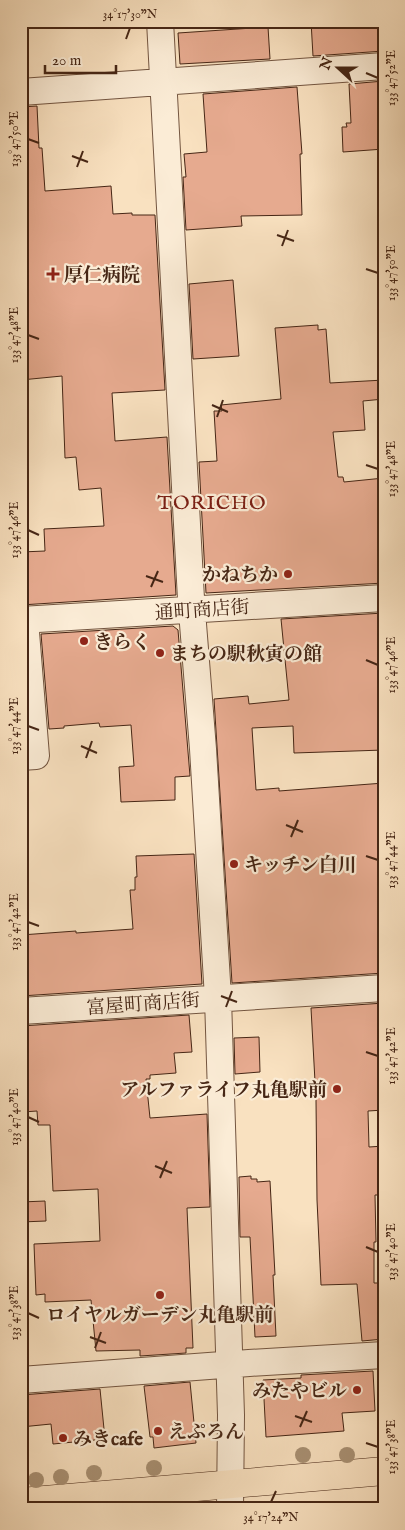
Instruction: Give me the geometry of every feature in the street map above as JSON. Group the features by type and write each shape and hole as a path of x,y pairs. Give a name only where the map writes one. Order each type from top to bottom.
{"main road":[{"path":"21,1502 230,1496 384,1471"}],"street":[{"path":"160,21 192,610 202,660 203,749 218,998 231,1415 230,1496"},
{"path":"21,92 384,66"},
{"name":"通町商店街","path":"23,620 192,610 266,612 384,598"},
{"path":"21,757 36,756 23,620"},
{"name":"富屋町商店街","path":"21,1011 384,988"},
{"path":"21,1380 228,1364 384,1356"}],"building":[{"path":"311,21 384,21 384,51 313,56"},
{"path":"268,27 270,59 180,64 178,33"},
{"path":"384,81 384,149 343,152 342,127 347,127 346,123 351,123 349,84"},
{"path":"297,87 302,154 300,154 302,215 241,216 242,226 186,230 183,177 186,177 184,154 207,152 203,94"},
{"path":"37,106 39,148 42,148 45,191 111,186 113,214 155,215 165,390 112,393 115,441 167,437 176,595 21,605 21,552 45,551 44,529 104,526 101,488 79,490 76,457 65,458 62,376 21,380 21,293 23,293 21,262 24,261 21,220 21,107"},
{"path":"233,280 239,356 193,359 189,284"},
{"path":"318,325 318,330 326,329 330,383 384,380 384,399 363,401 365,430 333,432 338,477 343,477 344,482 384,478 384,583 206,593 199,462 217,461 214,411 222,411 221,405 281,399 275,328"},
{"path":"384,613 384,750 294,753 293,726 252,728 256,790 279,788 279,791 384,783 384,973 232,983 214,699 248,696 249,704 289,700 281,619"},
{"path":"173,626 178,630 190,776 175,777 175,800 121,802 119,767 134,766 131,725 100,727 99,723 49,729 41,634"},
{"path":"194,854 202,984 21,996 21,935 133,929 130,890 135,890 135,877 137,877 136,856"},
{"path":"384,1003 384,1110 368,1111 369,1147 384,1146 384,1189 382,1189 382,1195 375,1195 376,1242 374,1242 374,1283 383,1283 384,1339 362,1341 357,1284 321,1285 317,1200 316,1100 311,1008"},
{"path":"189,1015 192,1052 174,1053 176,1073 150,1075 150,1079 146,1079 150,1118 207,1114 210,1207 187,1208 193,1348 186,1348 186,1353 140,1356 140,1350 96,1351 91,1300 45,1302 45,1294 36,1295 34,1244 100,1241 98,1189 53,1191 50,1125 38,1125 37,1111 21,1111 21,1070 23,1070 21,1026"},
{"path":"259,1037 260,1072 235,1074 234,1038"},
{"path":"251,1176 251,1179 257,1179 257,1182 270,1181 276,1336 255,1337 250,1237 240,1237 239,1177"},
{"path":"45,1201 46,1221 21,1222 21,1202"},
{"path":"373,1371 375,1411 342,1413 344,1431 266,1437 263,1380 301,1378 301,1375"},
{"path":"190,1382 196,1443 154,1448 153,1437 150,1437 144,1386"},
{"path":"100,1389 105,1439 53,1444 51,1424 21,1427 21,1395"}],"place":[{"name":"厚仁病院","path":"53,274"},
{"name":"かねちか","path":"288,574"},
{"name":"きらく","path":"84,641"},
{"name":"まちの駅秋寅の館","path":"160,653"},
{"name":"キッチン白川","path":"234,864"},
{"name":"アルファライフ丸亀駅前","path":"337,1089"},
{"name":"ロイヤルガーデン丸亀駅前","path":"160,1295"},
{"name":"みたやビル","path":"357,1390"},
{"name":"えぷろん","path":"158,1431"},
{"name":"みきcafe","path":"63,1438"}],"district":[{"name":"TORICHO","path":"212,502"}]}
